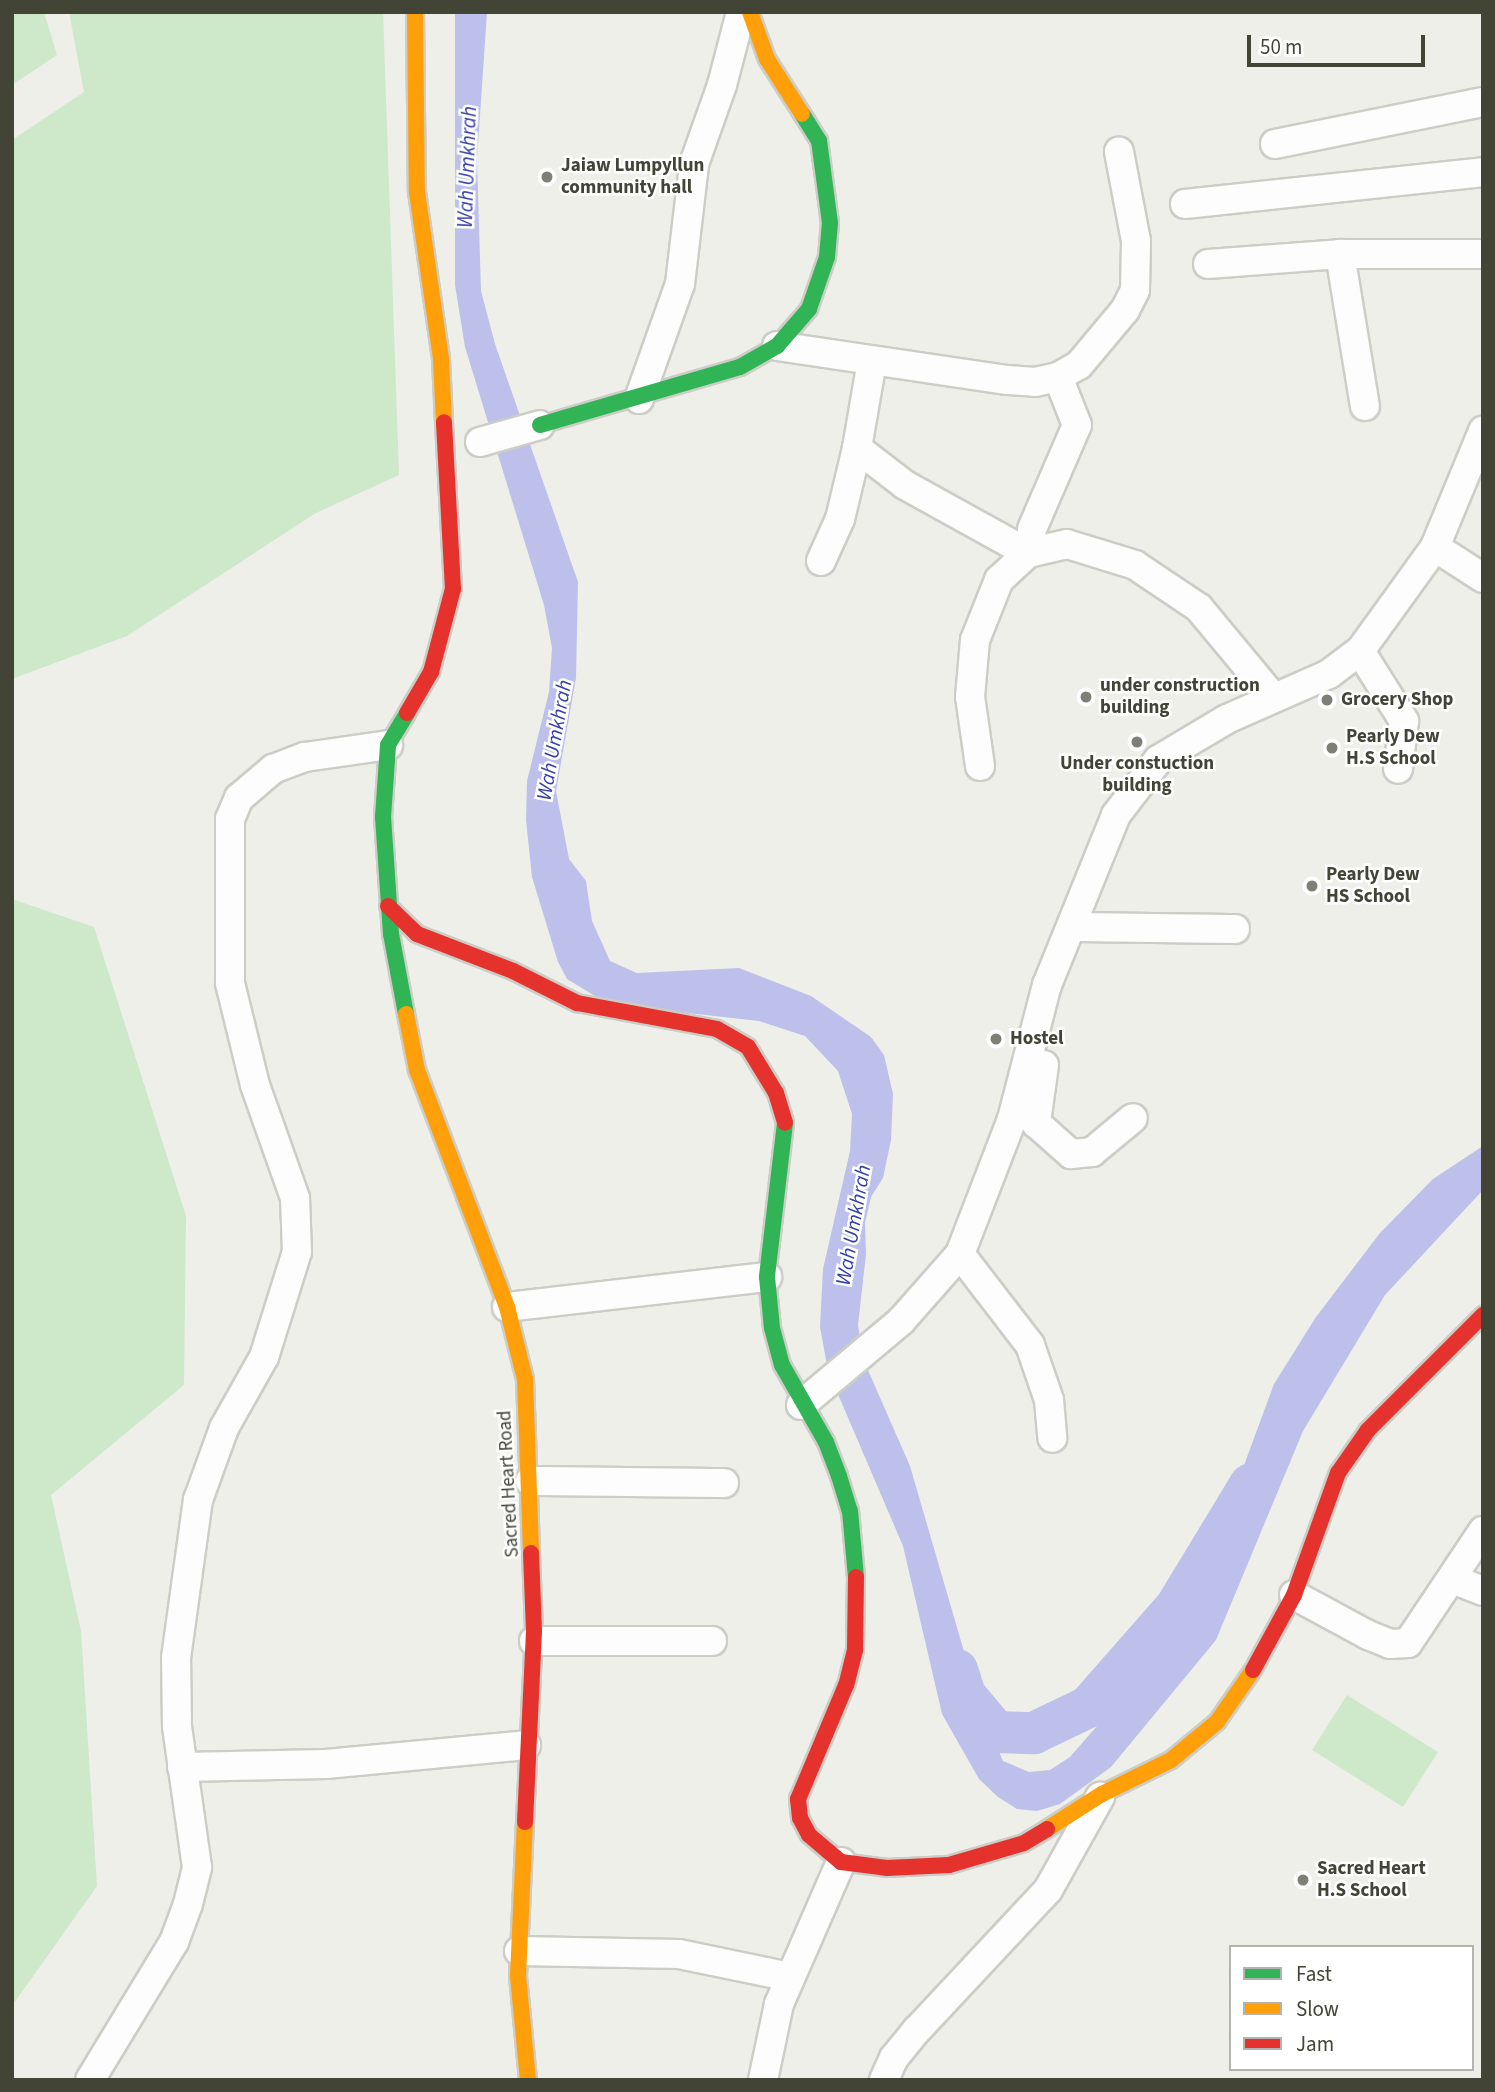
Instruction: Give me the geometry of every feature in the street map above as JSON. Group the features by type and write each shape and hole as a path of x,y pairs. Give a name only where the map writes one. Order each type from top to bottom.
{"street":[{"path":"90,2080 174,1942 188,1904 197,1867 182,1767 176,1658 198,1500 224,1428 264,1357 286,1297 299,1227 289,1175 255,1085 230,983 230,819 239,797 273,769 304,757 387,745 431,672 453,589 464,451 441,359 417,192 415,12"},
{"path":"639,399 680,284 694,164 722,85 741,12"},
{"path":"464,451 540,425 730,371 777,346 809,309 827,257 827,192 818,141 767,59 750,12"},
{"path":"1275,144 1483,102"},
{"path":"777,346 1008,380 1035,382 1058,377 1079,365 1125,310 1135,289 1136,241 1119,152"},
{"path":"1185,204 1483,172"},
{"path":"1208,264 1340,254 1483,254"},
{"path":"1340,254 1365,406"},
{"path":"821,561 840,519 857,448 872,360"},
{"path":"980,765 970,697 975,640 999,580 1030,541 1077,425 1058,377"},
{"path":"801,1405 901,1321 960,1254 1012,1119 1047,985 1073,927 1085,883 1116,815 1158,761 1272,696 1329,674 1360,651 1435,547 1483,431"},
{"path":"857,448 905,485 1030,541 1067,544 1135,565 1199,608 1272,696"},
{"path":"1435,547 1483,578"},
{"path":"1360,651 1404,721 1398,769"},
{"name":"Sacred Heart Road","path":"387,745 383,817 388,906 402,1009 417,1070 507,1307 525,1378 534,1642 519,1951 521,2026 528,2080"},
{"path":"388,906 417,934 513,971 577,1003 636,1017 680,1020 717,1030 748,1047 776,1093 786,1126 768,1277 772,1328 782,1365 801,1405 826,1442 839,1476 850,1511 856,1556 855,1650 799,1799 800,1818 809,1835 841,1861 887,1868 949,1865 1024,1843 1102,1794 1171,1760 1217,1722 1243,1688 1294,1595 1338,1473 1368,1430 1483,1315"},
{"path":"1073,927 1235,929"},
{"path":"1034,1034 1045,1056 1035,1111 1041,1132 1070,1154 1081,1155 1133,1118"},
{"path":"960,1254 1030,1345 1049,1400 1052,1438"},
{"path":"507,1307 768,1277"},
{"path":"530,1481 724,1483"},
{"path":"1294,1595 1368,1635 1390,1644 1408,1643 1483,1531"},
{"path":"1451,1578 1483,1591"},
{"path":"534,1642 712,1641"},
{"path":"182,1767 326,1764 527,1745"},
{"path":"884,2080 894,2058 917,2030 1048,1890 1102,1794"},
{"path":"763,2080 768,2039 790,1977 841,1861"},
{"path":"519,1951 679,1954 790,1977"}],"green space":[{"path":"12,12 44,12 57,55 12,85"},
{"path":"69,12 383,12 399,475 316,513 127,636 12,679 12,140 84,92"},
{"path":"12,899 94,927 186,1216 184,1385 51,1495 81,1631 97,1886 12,2006"},
{"path":"1347,1695 1438,1752 1403,1807 1312,1750"}],"water":[{"path":"455,12 487,12 477,160 481,291 495,344 578,582 576,678 556,791 569,859 586,881 592,921 610,961 637,973 739,968 811,996 871,1037 884,1055 893,1094 891,1140 883,1178 871,1197 865,1223 866,1254 858,1325 864,1361 910,1466 981,1710 1003,1761 1029,1772 1050,1770 1070,1757 1185,1625 1274,1384 1316,1317 1380,1233 1433,1179 1483,1146 1483,1190 1385,1295 1303,1431 1216,1640 1111,1767 1060,1804 1037,1811 1017,1809 998,1797 979,1779 942,1714 903,1546 828,1371 820,1327 823,1269 850,1151 852,1114 838,1071 805,1036 759,1021 608,1004 567,979 558,962 532,877 526,820 527,781 549,692 552,648 544,605 465,347 455,285"}],"waterway":[{"name":"Wah Umkhrah","path":"957,1670 965,1695 996,1732 1034,1733 1088,1707 1176,1607 1250,1485"}],"traffic: fast":[{"path":"540,425 740,367 777,346 809,309 827,257 830,223 819,141 802,114"},
{"path":"406,1014 391,934 383,817 388,745 407,713"},
{"path":"785,1123 767,1277 772,1328 782,1365 826,1442 839,1476 850,1511 856,1577"}],"traffic: slow":[{"path":"415,12 417,192 441,359 444,422"},
{"path":"750,12 767,59 802,114"},
{"path":"406,1014 417,1070 507,1307 525,1379 531,1553"},
{"path":"1047,1829 1102,1794 1171,1760 1217,1722 1253,1670"},
{"path":"525,1822 518,1976 528,2080"}],"traffic: jam":[{"path":"407,713 431,672 453,589 444,422"},
{"path":"388,906 417,934 513,971 577,1003 717,1029 748,1047 776,1093 785,1123"},
{"path":"1253,1670 1294,1595 1338,1473 1368,1430 1483,1315"},
{"path":"525,1822 534,1631 531,1553"},
{"path":"856,1577 855,1650 846,1685 798,1799 800,1818 809,1835 841,1862 887,1868 949,1865 1024,1843 1047,1829"}],"place":[{"name":"Jaiaw Lumpyllun community hall","path":"547,177"},
{"name":"under construction building","path":"1086,697"},
{"name":"Grocery Shop","path":"1327,700"},
{"name":"Under constuction building","path":"1137,742"},
{"name":"Pearly Dew H.S School","path":"1332,748"},
{"name":"Pearly Dew HS School","path":"1312,886"},
{"name":"Hostel","path":"996,1039"},
{"name":"Sacred Heart H.S School","path":"1303,1880"}]}
